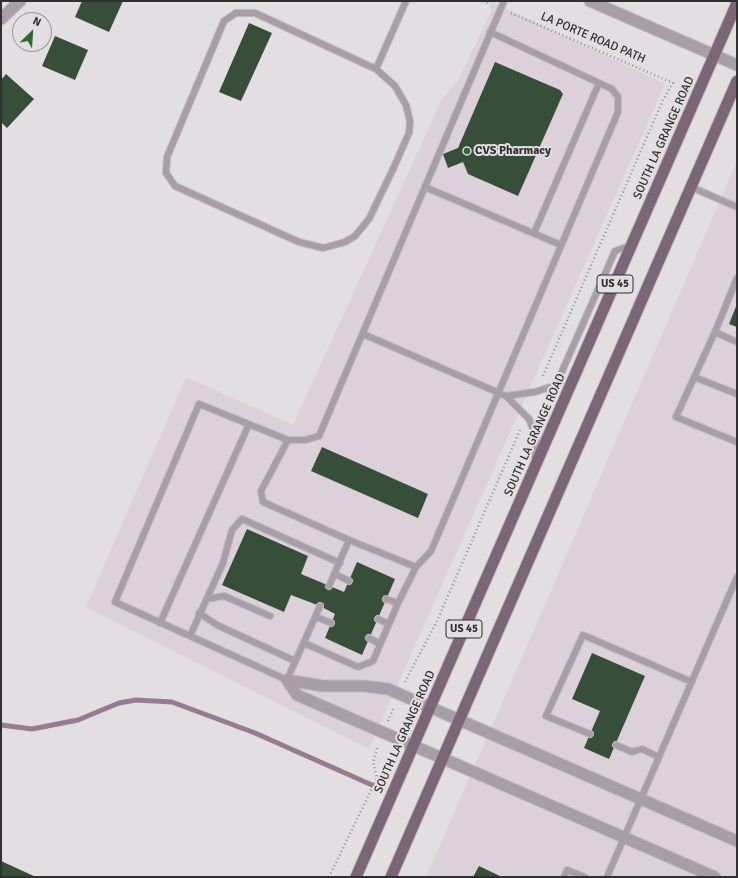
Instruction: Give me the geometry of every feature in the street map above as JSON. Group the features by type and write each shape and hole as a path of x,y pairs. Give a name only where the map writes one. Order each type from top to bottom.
{"main road":[{"name":"SOUTH LA GRANGE ROAD","path":"356,877 737,3"},
{"name":"US 45","path":"391,877 737,81"}],"street":[{"path":"1,19 20,1"},
{"path":"590,1 737,65"},
{"path":"287,680 323,686 364,686 388,689 737,841"},
{"path":"287,680 297,695 715,877"}],"lane":[{"path":"376,69 406,1"},
{"path":"320,606 287,680 115,602 199,404 288,440 305,440 319,436 504,1"},
{"path":"236,13 255,13 376,69 395,86 406,105 410,120 409,133 369,219 355,236 345,242 323,248 299,242 175,186 166,173 167,157 224,21 236,13"},
{"path":"304,643 358,667 373,661 398,603 416,567 431,551 443,528 498,392 618,112 618,97 612,89 490,32"},
{"path":"534,233 599,82"},
{"path":"425,187 561,245"},
{"path":"691,187 737,207"},
{"path":"506,396 535,392 556,384 615,251 632,245"},
{"path":"737,278 715,332 676,416 737,442"},
{"path":"715,332 737,342"},
{"path":"363,334 506,396 526,416 536,436 535,467"},
{"path":"694,377 737,394"},
{"path":"160,623 249,424"},
{"path":"288,440 261,491 263,502 349,540 416,567"},
{"path":"190,636 199,613 223,563 232,530 242,519 340,563"},
{"path":"329,586 349,540"},
{"path":"335,574 349,581"},
{"path":"607,877 737,577"},
{"path":"207,599 224,596 270,616"},
{"path":"386,599 398,603"},
{"path":"199,613 217,625 295,662"},
{"path":"316,617 331,623"},
{"path":"378,619 389,624"},
{"path":"590,734 546,716 583,635 692,682"},
{"path":"369,638 380,644"},
{"path":"616,745 632,752 642,749 659,757"},
{"path":"564,877 567,870 585,877"}],"path":[{"name":"LA PORTE ROAD PATH","path":"483,1 673,83 663,100 535,392"},
{"path":"329,877 377,778 373,762 375,752 383,732 412,666 436,621 526,416"}],"shaded area":[{"path":"490,1 665,84 369,749 86,607 186,377 293,425 442,99 458,80 491,12"},
{"path":"737,161 737,877 426,877 514,676"}],"building":[{"path":"82,1 123,1 109,32 75,17"},
{"path":"249,23 272,33 241,101 219,92"},
{"path":"55,36 88,50 75,80 42,66 48,52 52,52 52,43"},
{"name":"CVS Pharmacy","path":"495,62 560,90 563,94 518,196 468,174 463,162 448,168 443,154 458,148"},
{"path":"6,74 34,99 7,128 1,122 1,80"},
{"path":"737,304 737,327 729,324"},
{"path":"322,447 428,494 418,518 311,471"},
{"path":"247,529 308,556 301,574 344,592 357,562 395,579 362,655 325,638 335,614 320,606 291,595 284,612 222,585"},
{"path":"592,653 645,676 609,759 584,748 600,711 572,699"},
{"path":"1,861 36,877 1,877"},
{"path":"479,866 502,877 473,877"}],"waterway":[{"path":"1,725 32,729 78,720 119,703 136,700 172,702 255,733 372,785"}],"place":[{"name":"CVS Pharmacy","path":"467,151"}]}
